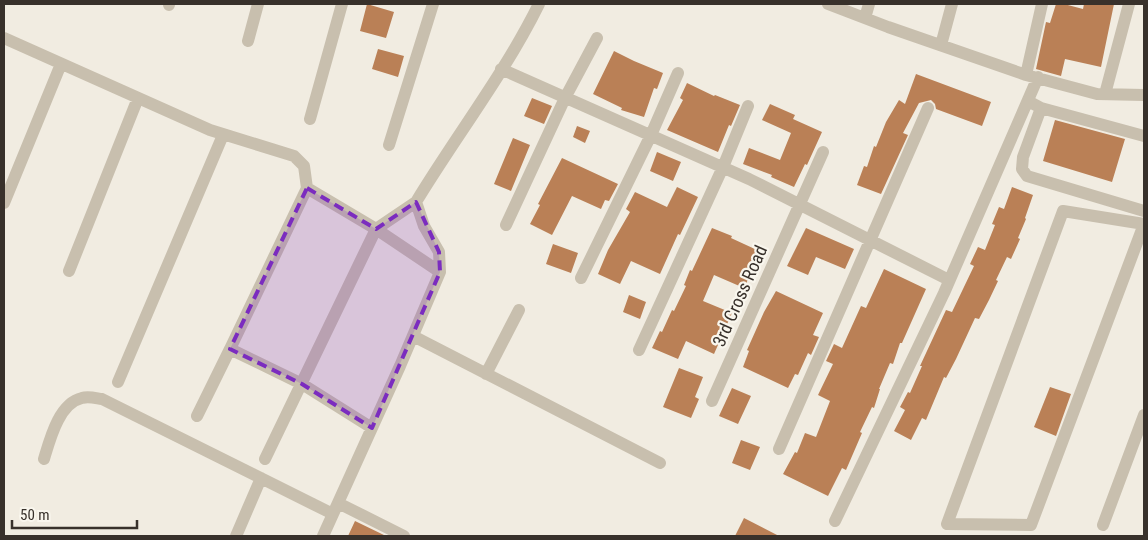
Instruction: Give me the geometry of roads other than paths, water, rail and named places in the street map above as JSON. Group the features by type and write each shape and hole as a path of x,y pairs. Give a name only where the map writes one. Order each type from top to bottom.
{"street":[{"path":"248,42 258,4"},
{"path":"310,119 342,4"},
{"path":"389,145 433,4"},
{"path":"265,459 376,229 416,202 502,70 539,4"},
{"path":"828,4 1032,76 1097,94 1144,95"},
{"path":"865,18 869,4"},
{"path":"941,45 952,4"},
{"path":"835,521 944,293 1028,101 1042,4"},
{"path":"1105,94 1129,4"},
{"path":"4,38 223,135 294,156 304,166 307,188 197,416"},
{"path":"506,225 565,98 597,38"},
{"path":"4,203 60,64"},
{"path":"502,70 651,135 800,204 949,280"},
{"path":"581,278 651,135 678,73"},
{"path":"69,271 138,98"},
{"path":"1028,101 1041,108 1144,136"},
{"path":"639,350 723,168 748,106"},
{"path":"779,449 928,108"},
{"path":"1041,108 1023,157 1022,169 1027,176 1144,211"},
{"path":"118,382 223,135"},
{"name":"3rd Cross Road","path":"712,401 823,152"},
{"path":"307,188 376,229 440,272"},
{"path":"323,536 440,272 439,252 424,226 416,202"},
{"path":"1063,211 1144,224 1031,525 947,524 1063,211"},
{"path":"486,374 519,310"},
{"path":"413,336 660,463"},
{"path":"230,349 302,384 372,428"},
{"path":"44,459 52,433 59,419 71,404 82,398 102,399 261,478 404,536"},
{"path":"1104,525 1144,415"},
{"path":"236,536 261,478"}]}
